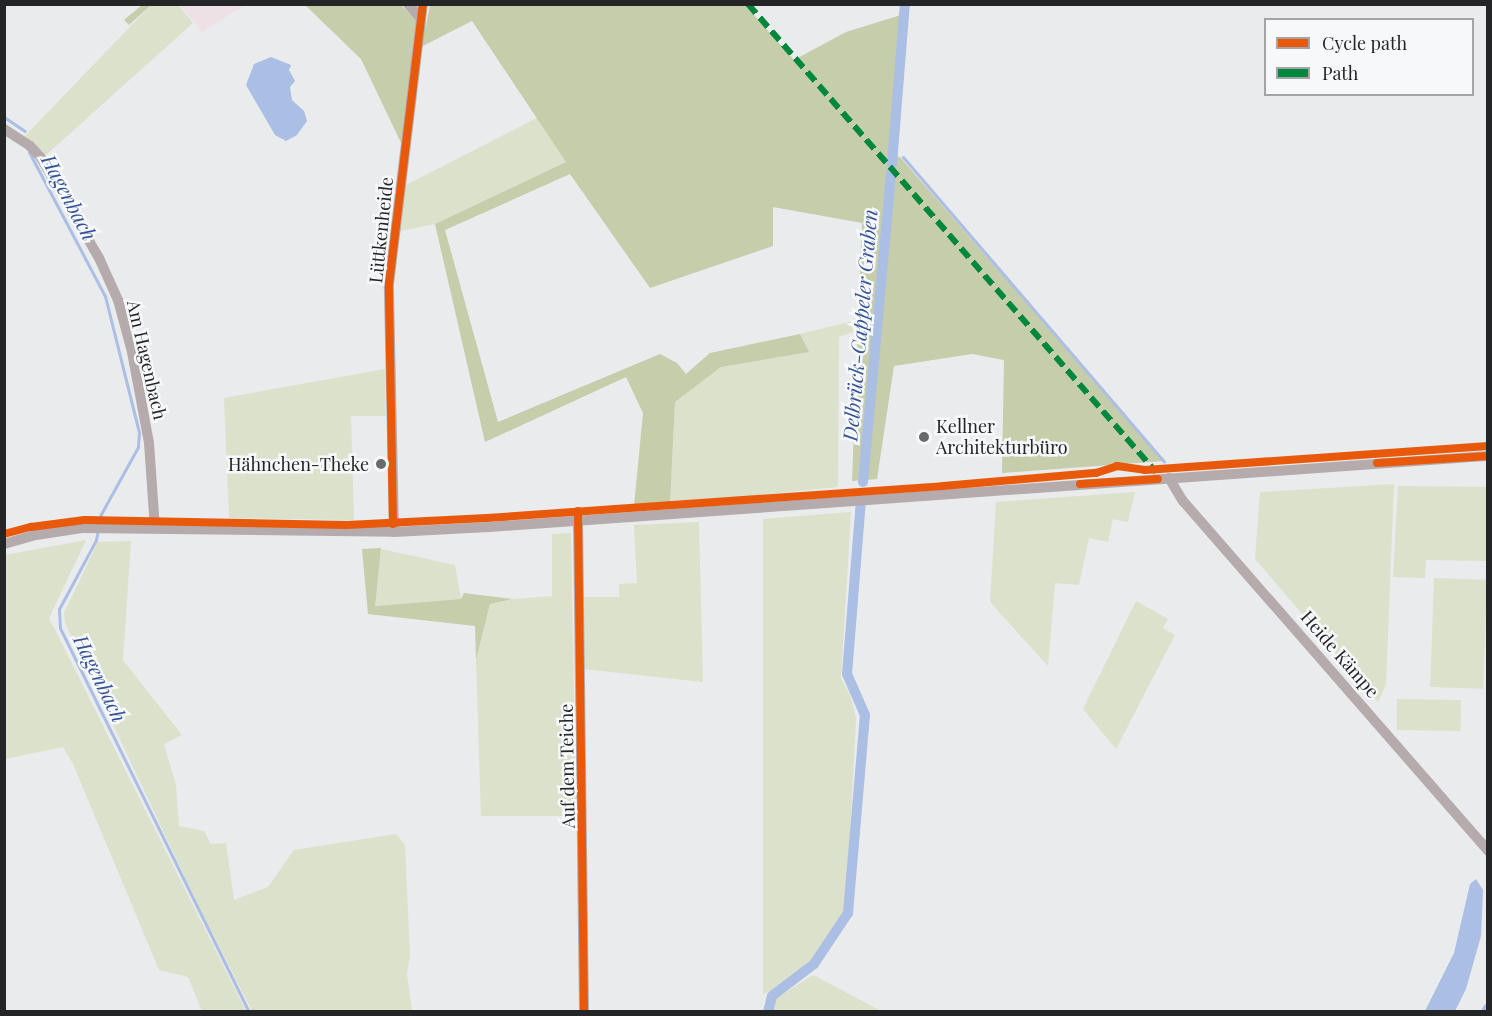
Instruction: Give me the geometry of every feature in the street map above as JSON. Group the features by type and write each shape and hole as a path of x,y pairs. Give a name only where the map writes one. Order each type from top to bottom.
{"street":[{"path":"408,4 421,19"},
{"name":"Lüttkenheide","path":"394,532 389,284 423,4"},
{"name":"Am Hagenbach","path":"4,129 30,146 41,158 91,243 118,300 129,341 149,443 154,528"},
{"path":"4,544 36,535 83,528 394,532 1488,456"},
{"name":"Heide Kämpe","path":"1169,478 1183,501 1488,851"},
{"name":"Auf dem Teiche","path":"578,521 584,1011"}],"shaded area":[{"path":"180,5 245,5 202,32"}],"green space":[{"path":"142,5 151,5 129,25 124,20"},
{"path":"151,5 178,5 193,23 46,155 24,137"},
{"path":"305,5 401,5 419,23 426,26 430,5 745,5 794,60 846,32 901,15 890,152 901,158 1164,461 1002,473 1004,360 972,354 894,366 877,479 852,481 862,223 773,207 773,246 650,288 570,174 445,230 498,422 660,354 677,363 686,374 710,353 800,334 809,352 721,367 675,402 670,504 634,506 643,413 626,377 485,442 435,224 566,162 472,21 413,51 402,145 361,59"},
{"path":"537,118 566,162 435,224 396,232 402,187"},
{"path":"853,321 853,332 839,337 838,487 670,504 675,402 721,367 808,352 800,334"},
{"path":"385,369 386,416 351,416 354,520 229,518 224,398"},
{"path":"1394,484 1386,684 1378,702 1255,559 1260,492"},
{"path":"1398,486 1487,487 1487,561 1426,560 1425,578 1393,577"},
{"path":"1135,492 1128,522 1113,519 1108,542 1089,538 1079,585 1055,583 1048,666 990,602 996,502"},
{"path":"851,512 841,678 851,697 856,719 846,910 827,943 809,964 776,989 763,994 763,519"},
{"path":"699,522 703,682 583,669 582,597 619,597 619,584 637,583 634,525"},
{"path":"571,533 576,816 481,816 476,660 490,604 514,599 552,596 552,534"},
{"path":"86,540 49,618 246,1011 202,1011 188,977 159,970 73,764 63,747 5,759 5,555"},
{"path":"131,541 123,660 182,735 164,744 176,785 179,826 204,831 211,844 226,843 234,900 268,887 294,850 396,834 405,845 410,956 407,974 412,1011 252,1011 200,909 65,623 64,613 98,542"},
{"path":"381,548 375,606 461,599 464,593 513,599 490,604 476,660 475,626 368,614 362,549"},
{"path":"381,549 455,565 461,599 374,606"},
{"path":"1434,578 1487,580 1483,689 1430,687"},
{"path":"1136,601 1168,619 1163,628 1175,635 1116,749 1083,709"},
{"path":"1397,699 1461,700 1460,731 1396,730"},
{"path":"813,975 881,1011 772,1011 775,999"}],"water":[{"path":"271,57 291,65 289,70 295,81 290,87 292,100 304,111 307,121 297,135 286,141 275,135 246,85 254,64"},
{"path":"1476,879 1483,890 1481,936 1466,989 1455,1011 1425,1011 1454,953 1470,884"}],"waterway":[{"name":"Delbrück-Cappeler Graben","path":"892,164 905,4"},
{"name":"Hagenbach","path":"4,117 25,131"},
{"name":"Hagenbach","path":"29,152 105,296 139,432 138,447 101,514 96,540 59,609 60,628 249,1012"},
{"path":"903,157 1164,461"},
{"name":"Delbrück-Cappeler Graben","path":"863,482 891,172"},
{"name":"Delbrück-Cappeler Graben","path":"768,1012 772,996 814,964 848,913 865,715 847,674 861,501"},
{"path":"1486,1012 1488,1008"}],"marked path":[{"path":"748,4 1156,472"}],"cycle path":[{"path":"393,524 389,284 423,4"},
{"path":"4,534 31,527 85,520 347,525 487,518 943,486 1096,473 1117,466 1145,470 1488,446"},
{"path":"1377,463 1488,456"},
{"path":"1080,484 1158,479"},
{"path":"578,511 584,1012"}],"place":[{"name":"Kellner Architekturbüro","path":"924,437"},
{"name":"Hähnchen-Theke","path":"381,464"}]}
